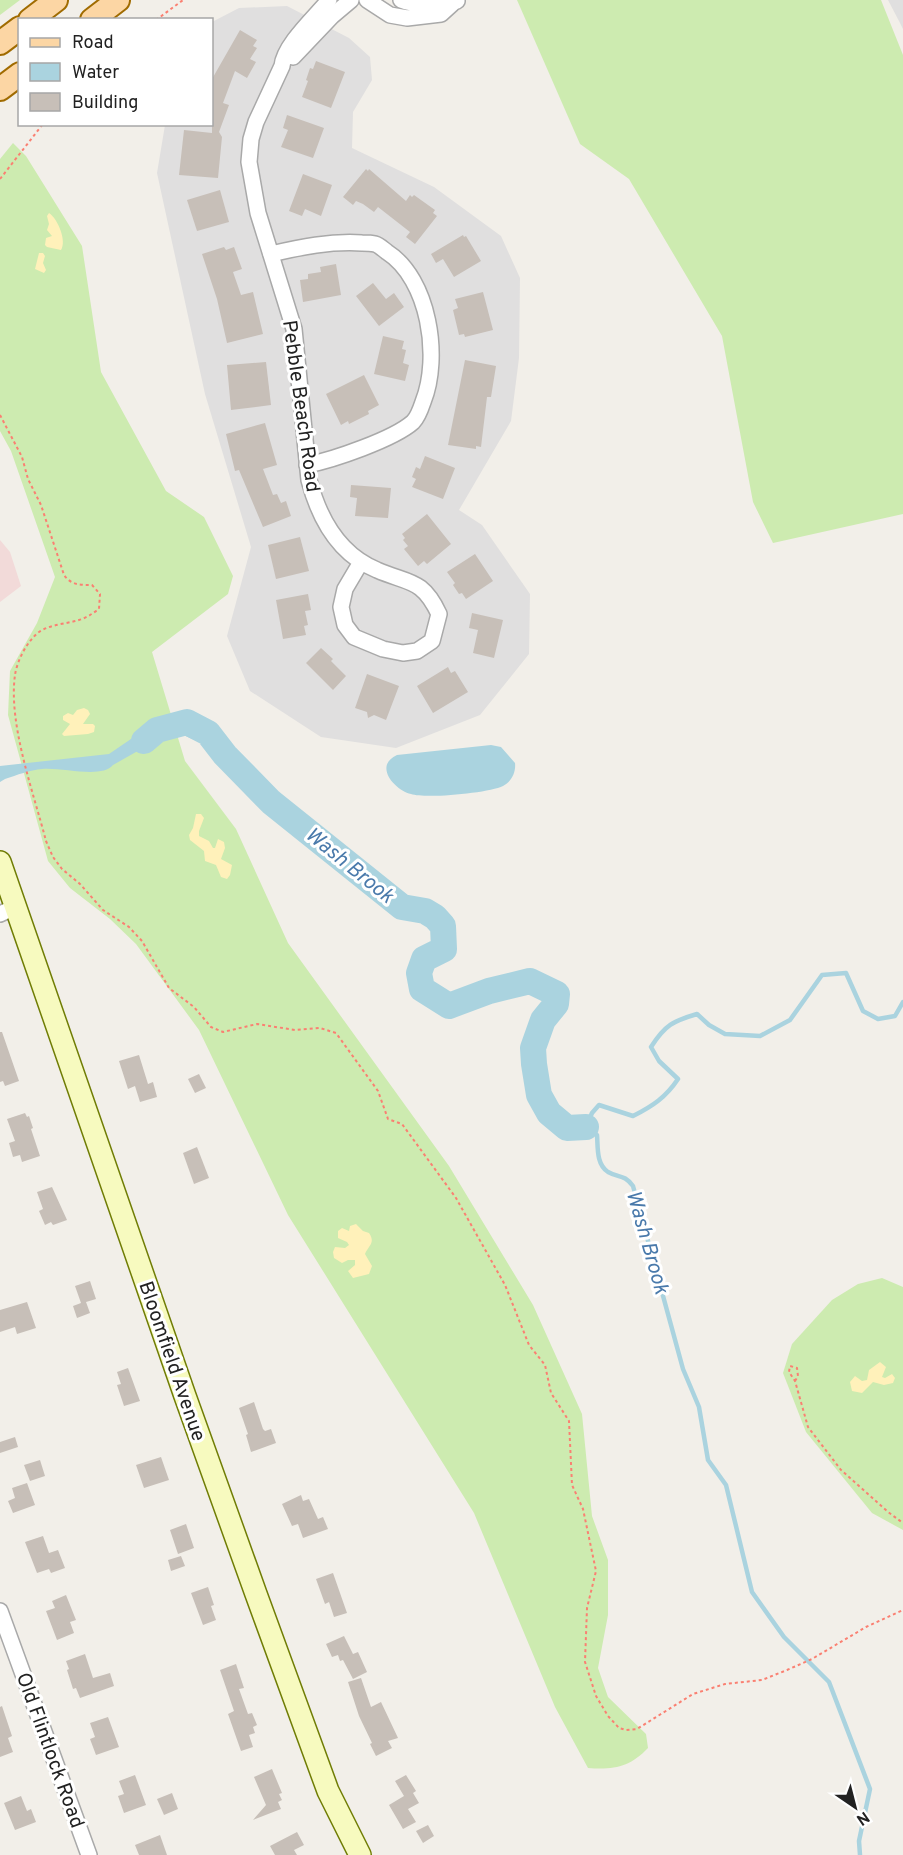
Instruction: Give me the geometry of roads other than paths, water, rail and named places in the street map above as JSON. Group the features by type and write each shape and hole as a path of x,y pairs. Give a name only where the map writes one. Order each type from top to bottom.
{"main road":[{"path":"33,18 56,0"},
{"path":"95,18 118,0"},
{"path":"0,43 18,30"},
{"path":"0,89 18,76"},
{"name":"Bloomfield Avenue","path":"0,862 8,910 328,1791 360,1855"}],"street":[{"name":"Pebble Beach Road","path":"329,0 298,36 282,59 282,66 256,122 251,139 249,162 258,213 294,329 307,465 315,502 326,525 350,554 361,562 424,589 439,614 432,640 417,651 403,653 383,649 354,637 345,625 341,607 345,589 361,562"},
{"name":"Pebble Beach Road","path":"282,66 351,0"},
{"path":"367,0 390,15 407,18 441,14 456,2"},
{"path":"401,0 417,4 456,2"},
{"path":"271,254 320,243 375,244 395,257 411,274 423,303 429,333 432,359 428,391 414,421 393,434 355,450 330,460 307,465"},
{"name":"Old Flintlock Road","path":"0,1611 89,1855"}],"water":[{"path":"158,724 205,728 238,753 229,764 212,748 179,733 161,734 108,769 91,772 33,770 0,782 0,766 109,754 150,726"},
{"path":"491,745 501,747 515,763 511,779 496,789 430,796 411,794 393,783 387,771 390,760 397,755"}],"waterway":[{"name":"Wash Brook","path":"144,741 157,730 187,722 208,733 225,755 271,802 402,907 425,911 435,917 443,926 444,949 424,959 419,973 422,989 449,1006 489,991 530,981 557,994 556,1004 543,1020 533,1048 539,1095 549,1113 567,1128 586,1127"},
{"name":"Wash Brook","path":"860,1855 859,1841 870,1789 829,1682 784,1637 752,1592 726,1485 708,1460 699,1407 683,1369 633,1186 624,1178 604,1169 598,1155 597,1135 586,1127 592,1113 599,1105 633,1116 653,1105 669,1091 678,1079 659,1061 651,1047 665,1029 682,1019 697,1014 709,1025 725,1034 760,1036 790,1020 822,975 846,973 863,1011 878,1019 895,1016 903,1002"}]}
